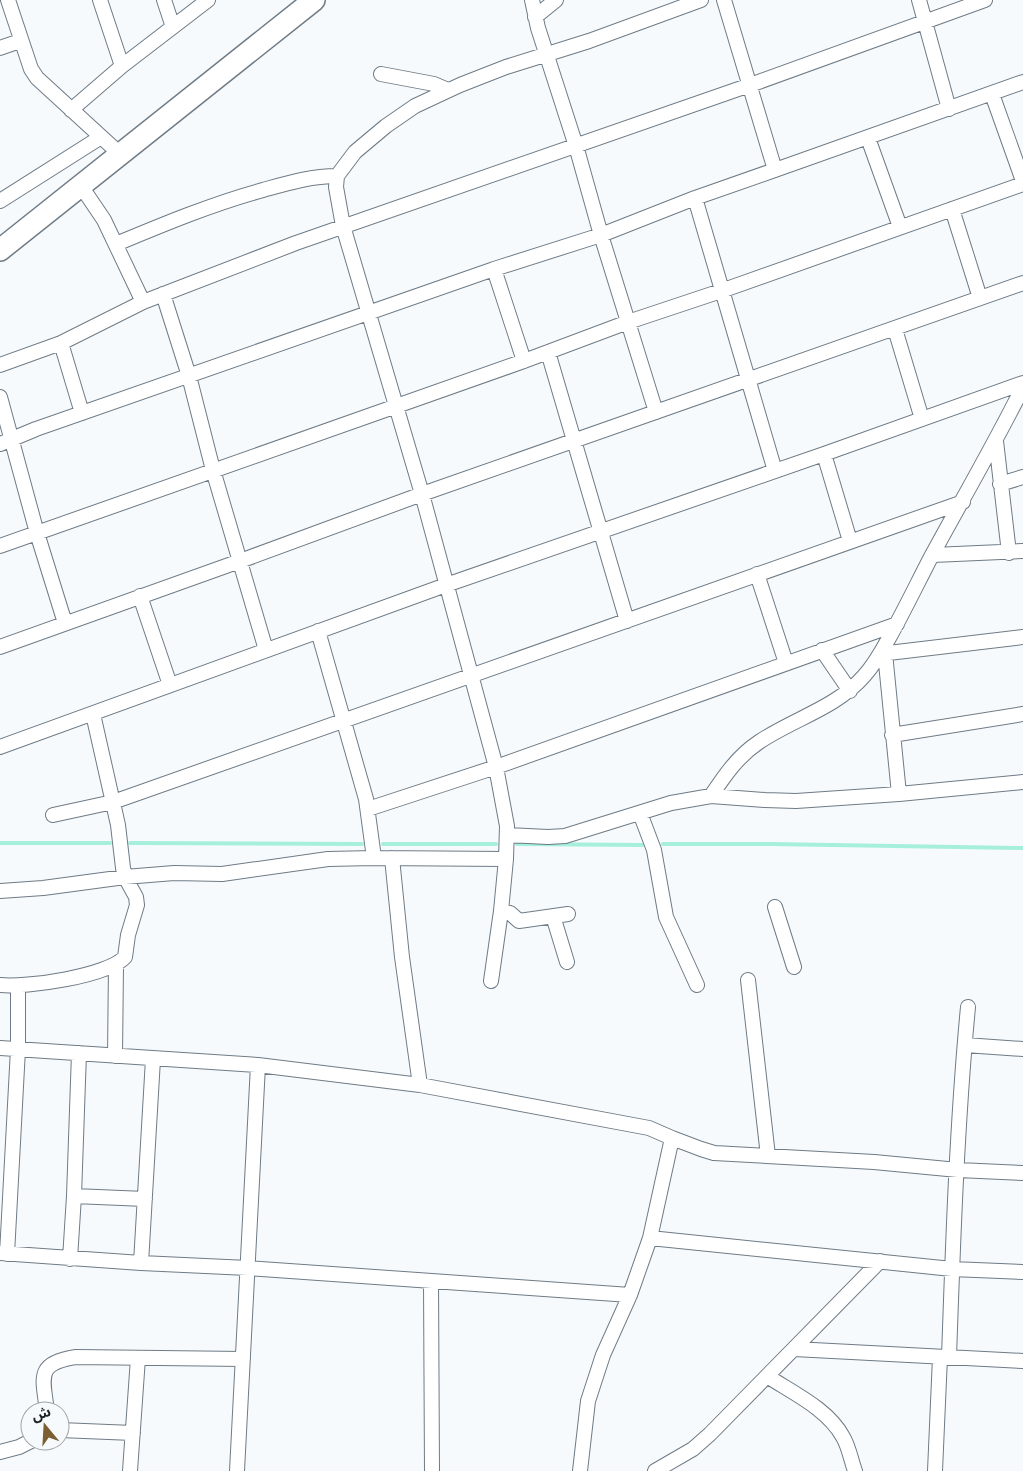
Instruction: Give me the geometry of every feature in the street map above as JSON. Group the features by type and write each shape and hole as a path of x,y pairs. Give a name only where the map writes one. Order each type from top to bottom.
{"highway":[{"path":"0,250 314,0"}],"street":[{"path":"8,0 31,70 37,78 121,155"},
{"path":"100,0 122,66"},
{"path":"164,0 173,27"},
{"path":"71,110 122,66 208,0"},
{"path":"532,0 546,54 576,146 601,235 656,412"},
{"path":"535,17 556,0"},
{"path":"491,981 501,911 507,835 496,767 422,494 344,226 336,187 338,176 355,152 386,126 415,106 448,90 506,67 590,41 701,0"},
{"path":"724,0 775,170"},
{"path":"919,0 949,109"},
{"path":"0,365 61,343 143,302 344,226 750,85 984,0"},
{"path":"0,48 20,41"},
{"path":"381,74 434,84 448,90"},
{"path":"5,442 36,428 494,269 601,235 695,198 1023,82"},
{"path":"0,546 524,361 628,322 952,209 1023,182 992,94"},
{"path":"0,201 101,137"},
{"path":"868,138 900,227"},
{"path":"116,244 188,214 242,195 317,176 338,176"},
{"path":"81,186 104,220 143,302"},
{"path":"695,198 775,471"},
{"path":"952,209 980,298"},
{"path":"494,269 524,361"},
{"path":"0,647 422,494 1023,283"},
{"path":"163,294 189,376 213,470 266,650"},
{"path":"895,328 922,419"},
{"path":"61,343 82,413"},
{"path":"548,352 627,621"},
{"path":"0,747 446,585 1023,383"},
{"path":"711,796 740,757 758,743 850,691 883,654 933,555 996,441 1023,387"},
{"path":"0,397 5,442 37,533 65,623"},
{"path":"933,555 1016,552 1000,484 996,441"},
{"path":"824,454 850,541"},
{"path":"1000,484 1023,477"},
{"path":"53,815 113,802 963,502"},
{"path":"757,574 786,663"},
{"path":"140,596 170,685"},
{"path":"368,809 496,767 897,624"},
{"path":"318,631 368,809 374,858"},
{"path":"883,654 1023,637"},
{"path":"822,650 850,691"},
{"path":"883,654 899,794"},
{"path":"0,985 18,986 82,976 116,965 125,957 128,934 137,905 136,897 125,877 113,802 93,714"},
{"path":"892,735 1023,714"},
{"path":"507,835 566,836 671,803 711,796 796,800 899,794 1023,782"},
{"path":"640,813 654,850 666,916 697,986"},
{"path":"0,891 174,873 222,874 318,860 374,858 506,859"},
{"path":"392,858 402,957 420,1085"},
{"path":"775,907 794,967"},
{"path":"501,911 510,913 519,921 568,914"},
{"path":"554,916 567,962"},
{"path":"115,1056 116,965"},
{"path":"748,980 768,1156"},
{"path":"18,986 18,1049 3,1254 248,1268 630,1295"},
{"path":"935,1471 952,1269 964,1045 968,1006"},
{"path":"964,1045 1023,1049"},
{"path":"0,1048 258,1065 420,1085 649,1128 714,1153 1023,1173"},
{"path":"70,1258 79,1053"},
{"path":"141,1263 154,1059"},
{"path":"237,1471 258,1065"},
{"path":"580,1471 588,1401 592,1386 602,1355 630,1295 650,1238 672,1138"},
{"path":"74,1196 145,1199"},
{"path":"650,1238 952,1269 1023,1272"},
{"path":"655,1471 693,1448 880,1261"},
{"path":"431,1281 432,1471"},
{"path":"794,1349 1023,1362"},
{"path":"46,1401 44,1374 48,1366 56,1361 76,1357 243,1359"},
{"path":"130,1471 138,1358"},
{"path":"767,1376 834,1423 844,1438 855,1471"},
{"path":"70,1430 133,1432"},
{"path":"0,1452 20,1446"}],"waterway":[{"path":"0,843 110,843"},
{"path":"130,843 362,844"},
{"path":"383,844 496,844"},
{"path":"517,844 642,845"},
{"path":"663,844 1023,848"}]}
